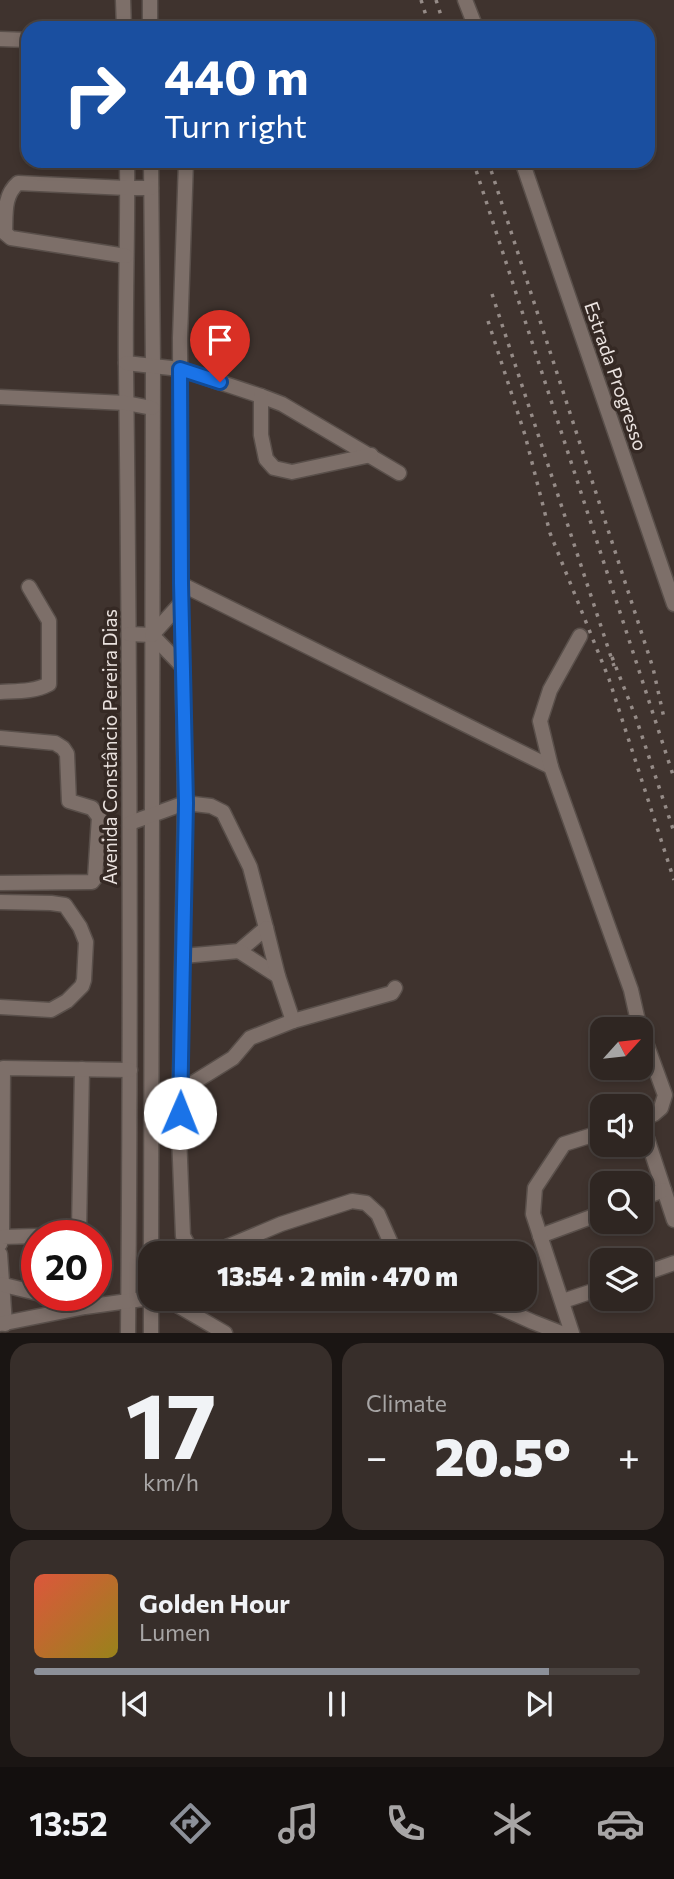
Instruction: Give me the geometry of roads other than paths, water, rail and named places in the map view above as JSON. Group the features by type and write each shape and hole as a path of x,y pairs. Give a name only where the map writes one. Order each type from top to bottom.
{"street":[{"path":"123,0 124,21"},
{"path":"150,0 150,21"},
{"path":"465,0 473,21"},
{"path":"0,39 21,40"},
{"name":"Avenida Constâncio Pereira Dias","path":"127,168 130,822 128,1333"},
{"path":"151,168 151,1241"},
{"path":"185,1241 183,1237 179,1135 186,803 181,603 180,369 186,168"},
{"name":"Estrada Progresso","path":"524,168 674,604"},
{"path":"126,256 11,238 5,233 7,196 18,183 151,188"},
{"path":"126,363 180,369 282,404 399,472"},
{"path":"261,396 261,435 266,459 274,468 292,472 370,455"},
{"path":"0,397 127,403 152,408"},
{"path":"181,583 551,766"},
{"path":"0,692 24,691 49,684 49,621 29,587"},
{"path":"152,635 181,603"},
{"path":"129,634 152,635 183,667"},
{"path":"580,636 550,690 540,721 551,766 631,990 664,1095 661,1108 653,1114"},
{"path":"128,728 152,726"},
{"path":"0,738 55,743 63,748 67,754 69,801 92,808 99,817 95,878 92,882 0,883"},
{"path":"130,822 186,803 211,806 223,812 250,867 293,1021"},
{"path":"0,902 65,905 80,927 86,942 85,979 82,986 67,1001 51,1010 0,1007"},
{"path":"183,956 239,951 266,928"},
{"path":"239,951 278,975"},
{"path":"180,1091 233,1058 250,1038 293,1021 392,993 395,988"},
{"path":"130,1049 152,1049"},
{"path":"21,1238 1,1241 3,1068 130,1070"},
{"path":"79,1220 82,1069"},
{"path":"572,1333 533,1214 535,1188 564,1144 590,1136"},
{"path":"653,1157 674,1220"},
{"path":"653,1194 664,1190"},
{"path":"241,1241 281,1224 352,1201 366,1203 378,1214 390,1241"},
{"path":"540,1236 590,1217"},
{"path":"0,1254 2,1324 65,1311"},
{"path":"653,1270 674,1263"},
{"path":"1,1284 21,1289"},
{"path":"563,1301 590,1292"},
{"path":"112,1302 138,1299"},
{"path":"151,1333 152,1311"},
{"path":"187,1311 225,1333"},
{"path":"509,1311 561,1333"}],"railway":[{"path":"421,0 428,21"},
{"path":"436,0 443,21"},
{"path":"475,168 674,778"},
{"path":"490,168 653,668 664,718"},
{"path":"492,294 614,666"},
{"path":"488,321 525,435 550,533 609,679 674,880"},
{"path":"612,657 636,718 674,832"}]}
